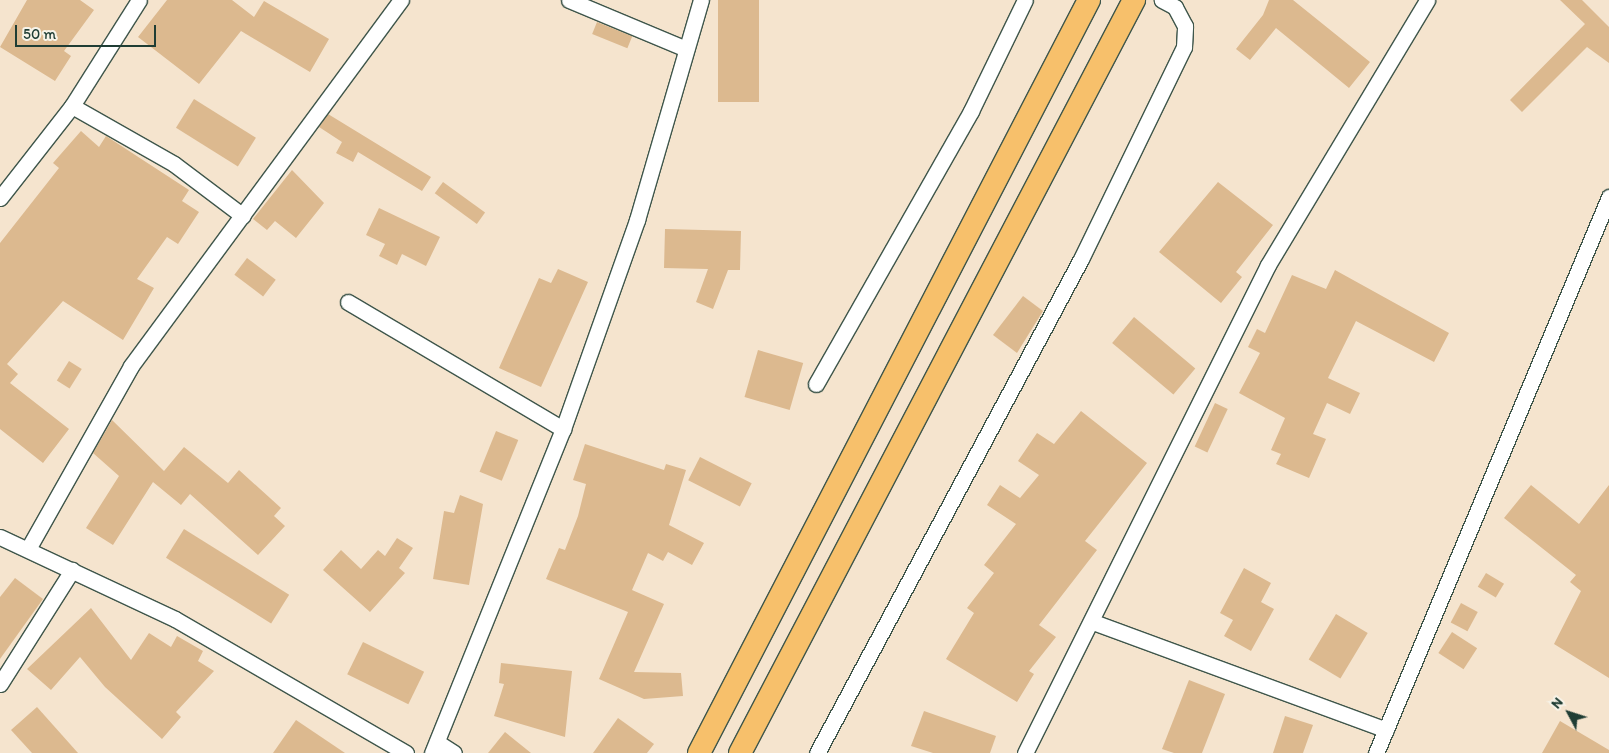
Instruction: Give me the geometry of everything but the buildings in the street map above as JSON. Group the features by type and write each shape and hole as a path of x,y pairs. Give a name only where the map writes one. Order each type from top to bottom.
{"main road":[{"path":"699,753 1089,0"},
{"path":"740,753 1134,0"}],"street":[{"path":"0,198 72,106 139,0"},
{"path":"28,549 131,366 401,0"},
{"path":"569,0 686,49"},
{"path":"454,753 434,748 563,429 637,220 701,0"},
{"path":"816,384 971,112 1025,0"},
{"path":"817,753 1081,258 1184,47 1185,26 1175,7 1162,0"},
{"path":"1025,753 1092,622 1268,265 1427,0"},
{"path":"72,106 174,164 243,216"},
{"path":"1376,753 1609,197"},
{"path":"348,302 563,429"},
{"path":"0,537 175,619 406,753"},
{"path":"0,684 72,570"},
{"path":"1092,622 1386,730"}]}
